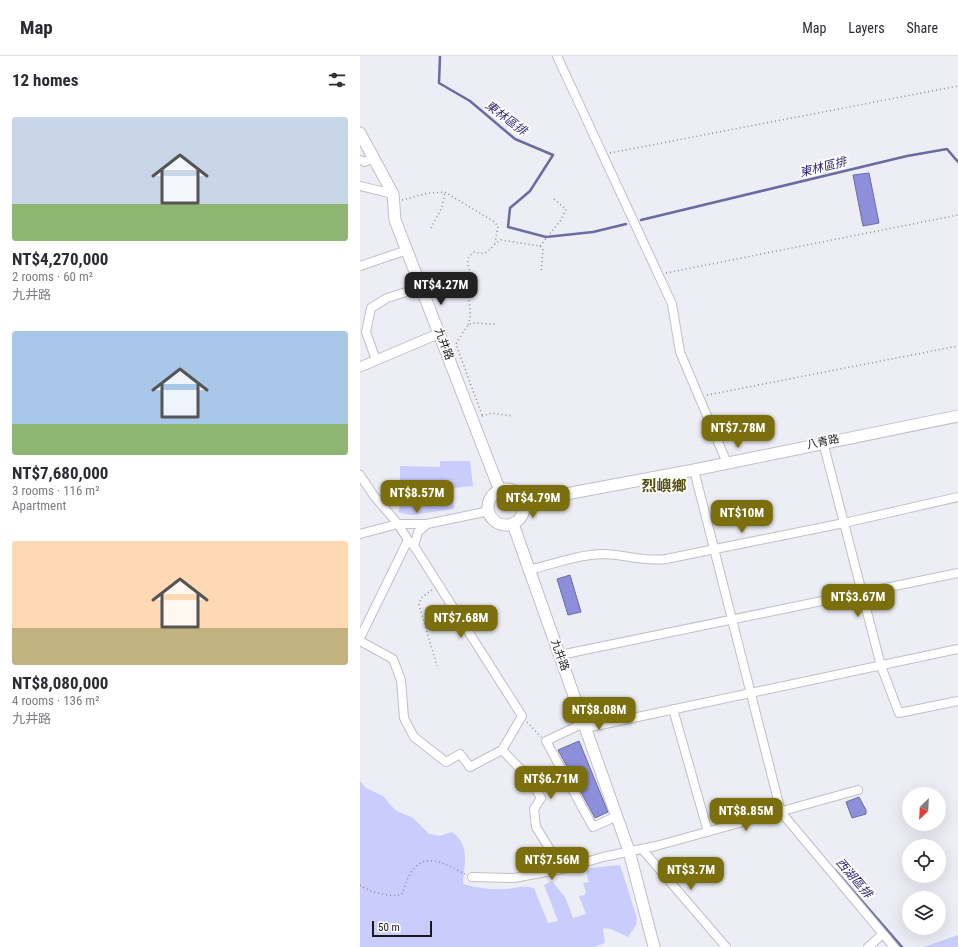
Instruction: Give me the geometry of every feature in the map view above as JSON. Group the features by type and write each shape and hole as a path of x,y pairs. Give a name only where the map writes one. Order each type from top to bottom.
{"main road":[{"name":"九井路","path":"360,133 393,198 395,220 440,333 477,417 500,491"},
{"name":"八青路","path":"523,502 694,470 823,442 958,417"},
{"path":"505,490 516,493 523,502 523,512 521,517 513,524 503,525 498,523 490,516 488,511 489,501 500,491 505,490"},
{"name":"九井路","path":"513,524 630,851 654,947"}],"street":[{"path":"557,56 672,304 680,352 726,463"},
{"path":"360,160 365,162 373,158"},
{"path":"360,186 393,198"},
{"path":"360,266 407,250"},
{"path":"376,360 366,332 371,308 387,298 422,286"},
{"path":"360,367 440,333"},
{"path":"823,442 881,666 899,713 958,701"},
{"path":"694,470 781,812 894,947"},
{"path":"360,475 374,496 398,524 411,543 522,716 502,750 470,767 460,754 446,762 414,737 404,718 401,680 394,659 360,641"},
{"path":"529,570 589,555 611,555 653,560 714,550 844,523 958,497"},
{"path":"360,534 398,524 427,524 488,511"},
{"path":"360,638 411,543 418,532 427,524"},
{"path":"560,655 958,573"},
{"path":"617,816 593,827 546,741 585,725 673,709 958,649"},
{"path":"673,709 708,832"},
{"path":"502,750 520,766 541,798 534,809 536,827 562,869"},
{"path":"472,877 514,878 562,869 708,832 858,790"},
{"path":"642,849 726,947"},
{"path":"868,947 883,934"}],"path":[{"path":"603,155 958,86"},
{"path":"393,198 433,192 445,192 493,221 498,226 495,243"},
{"path":"431,228 442,207 445,192"},
{"path":"540,246 561,220 566,209 554,199"},
{"path":"658,274 958,215"},
{"path":"512,416 492,413 477,417 456,344 471,318 467,289 471,278 467,267 468,260 474,252 482,254 489,251 495,243 501,240 540,246"},
{"path":"540,246 543,249 541,273"},
{"path":"468,325 473,322 496,324"},
{"path":"699,397 958,346"},
{"path":"437,666 419,605 421,598 438,584"},
{"path":"522,716 538,735 546,741"},
{"path":"360,885 367,890 396,896 401,895 416,865 425,860 438,862 472,877"}],"shaded area":[{"path":"869,173 879,223 863,226 853,175"},
{"path":"440,461 470,461 473,486 453,488 454,509 411,515 398,512 405,492 400,486 400,466 440,467"},
{"path":"570,575 581,612 568,615 557,579"},
{"path":"579,741 608,812 595,818 558,750"},
{"path":"360,781 366,788 383,796 395,810 413,818 429,834 440,836 452,832 458,837 462,843 465,856 463,884 489,889 523,887 534,888 548,923 558,921 544,885 552,881 565,897 573,918 586,914 579,896 584,895 586,892 583,883 589,882 586,872 590,868 620,865 637,918 636,925 628,937 611,929 603,928 605,943 594,947 360,947"},
{"path":"859,797 866,810 866,814 852,818 846,802"},
{"path":"958,935 958,947 924,947"}],"waterway":[{"name":"東林區排","path":"440,56 439,83 470,101 515,139 553,155 530,191 510,208 508,227 546,237 593,232 626,224"},
{"name":"東林區排","path":"641,220 907,156 947,149 958,162"},
{"name":"西湖區排","path":"835,870 902,947"}],"district":[{"name":"烈嶼鄉","path":"664,486"}]}
